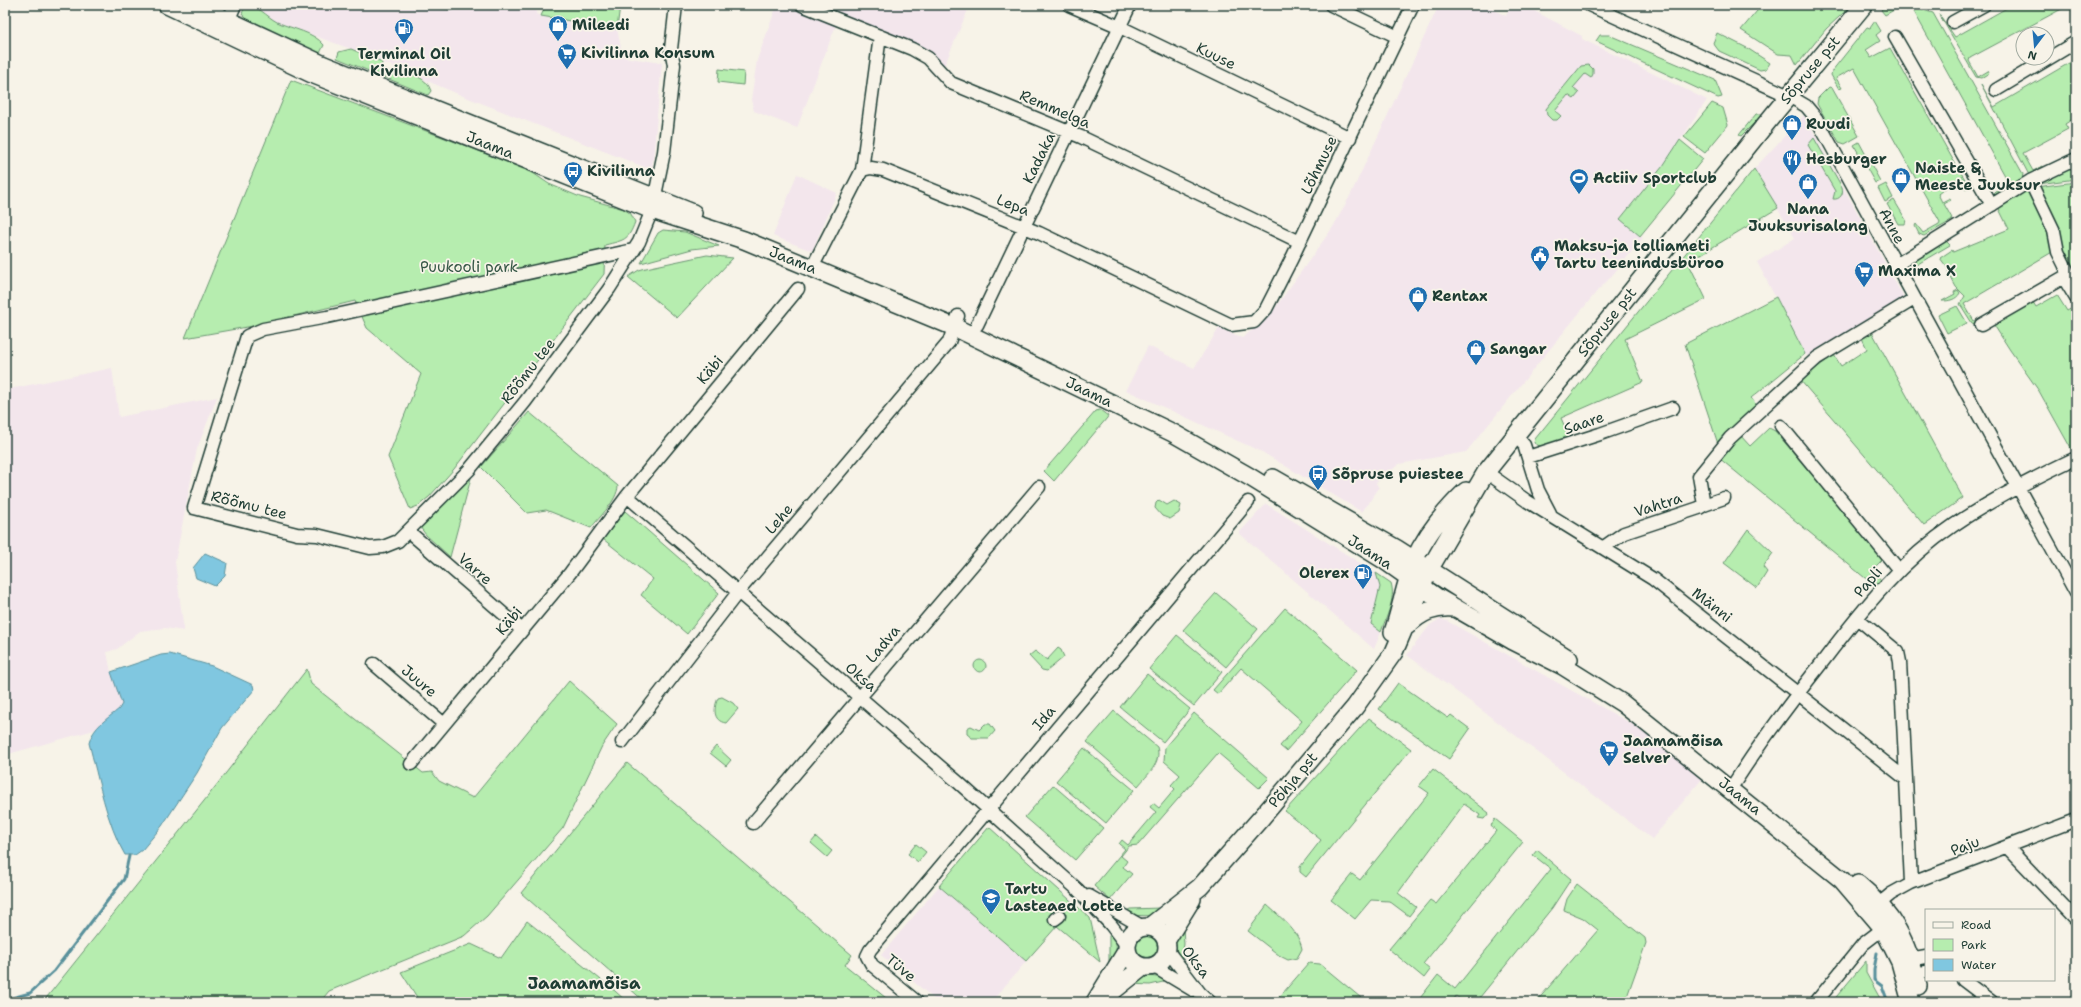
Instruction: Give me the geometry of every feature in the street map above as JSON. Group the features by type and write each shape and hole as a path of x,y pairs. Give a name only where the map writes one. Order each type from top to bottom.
{"main road":[{"name":"Jaama","path":"167,5 226,27"},
{"name":"Jaama","path":"195,5 226,27 312,74 654,203 816,260 956,322 1173,433 1250,477 1455,608 1518,644 1563,666 1622,703 1875,907"},
{"name":"Sõpruse pst","path":"1415,582 1414,561 1424,540 1443,517 1486,472 1864,5"},
{"name":"Jaama","path":"654,203 744,240 956,322 977,324 1170,422 1256,468 1397,549 1624,696 1735,782 1875,907 1914,966 1911,1002"},
{"name":"Sõpruse pst","path":"1415,582 1428,570 1486,472"},
{"name":"Põhja pst","path":"1167,945 1200,887 1262,817 1355,707 1394,652 1405,629 1415,582"},
{"name":"Põhja pst","path":"1382,669 1415,582"},
{"path":"1405,629 1416,618 1428,610 1445,607 1455,608"},
{"name":"Põhja pst","path":"1146,927 1200,887"},
{"path":"1095,1002 1127,948 1130,936 1146,927 1160,932 1167,945 1164,958 1121,983 1100,1002"},
{"path":"1127,948 1132,961 1148,967"},
{"path":"1914,966 1922,1002"}],"street":[{"path":"226,27 235,5"},
{"path":"654,203 664,152 674,65 671,49 676,5"},
{"name":"Remmelga","path":"802,5 912,49 928,58 951,83 1069,132 1300,242"},
{"name":"Kuuse","path":"1069,5 1120,27 1350,138"},
{"name":"Kadaka","path":"977,324 1130,5"},
{"path":"1331,5 1398,37"},
{"name":"Lõhmuse","path":"1240,324 1254,322 1266,309 1300,242 1414,5"},
{"name":"Anne","path":"1589,5 1789,96 1806,106 1816,118 2017,488 2076,592"},
{"path":"1953,22 1984,5"},
{"path":"816,260 862,170 880,36"},
{"path":"1895,37 1992,205"},
{"path":"1996,90 2076,42"},
{"path":"1896,265 2030,182 2076,159"},
{"name":"Lepa","path":"862,170 871,168 883,170 1024,227 1231,325 1240,324"},
{"path":"2030,182 2054,231 2058,252 2067,270 2065,280 2076,298"},
{"name":"Rõõmu tee","path":"633,250 334,316 263,329 246,336 194,508 297,534 317,535 370,548 384,547 398,541 469,470 525,402 609,289 639,242 654,203"},
{"path":"1981,325 2066,276"},
{"name":"Käbi","path":"411,764 570,573 630,493 798,289"},
{"path":"1704,505 1699,476 1730,438 1821,355 1914,299"},
{"name":"Lehe","path":"622,742 739,592 949,342 956,322"},
{"name":"Saare","path":"1528,457 1600,434 1673,408"},
{"path":"1780,426 1899,570"},
{"path":"1515,435 1524,445 1538,490 1550,514"},
{"name":"Papli","path":"1735,782 1797,694 1857,618 1899,570 1953,526 2017,488 2076,458"},
{"name":"Männi","path":"1486,472 1527,501 1604,547 1653,579 1906,779"},
{"name":"Ladva","path":"753,823 1038,486"},
{"path":"1527,501 1534,497 1538,490"},
{"name":"Oksa","path":"630,493 739,592 988,809 1077,889 1111,925 1127,948"},
{"name":"Vahtra","path":"1604,547 1624,532 1699,508 1724,498"},
{"name":"Ida","path":"867,956 870,950 988,809 1248,502"},
{"name":"Varre","path":"408,532 522,630"},
{"path":"1857,618 1898,652 1900,662 1911,883"},
{"name":"Juure","path":"374,664 444,724"},
{"name":"Paju","path":"1875,907 1911,883 2076,820"},
{"path":"2007,847 2076,919"},
{"name":"Oksa","path":"1077,889 1146,927"},
{"path":"1816,1002 1855,953 1870,937 1888,925"},
{"name":"Oksa","path":"1167,945 1200,993 1210,1002"},
{"name":"Tüve","path":"867,956 872,965 917,1002"},
{"name":"Oksa","path":"1148,967 1200,993"},
{"path":"1964,981 1992,1002"}],"shaded area":[{"path":"252,5 413,5 454,10 454,5 538,5 536,14 541,16 617,29 623,57 662,63 652,170 463,96 351,49 277,22"},
{"path":"777,5 970,5 939,78 923,60 888,48 836,25 797,128 754,111 751,100 757,60"},
{"path":"1439,5 1485,5 1506,16 1511,5 1523,5 1582,36 1582,39 1707,100 1663,166 1620,219 1643,238 1598,290 1466,452 1399,464 1376,483 1379,488 1362,512 1262,452 1126,390 1148,346 1194,368 1219,328 1242,338 1268,318 1333,227 1351,194"},
{"path":"1804,115 1904,298 1810,358 1805,354 1757,262 1795,238 1754,169"},
{"path":"797,174 837,193 812,251 773,236"},
{"path":"112,368 119,417 217,397 197,449 175,562 184,631 165,628 140,631 117,649 107,652 111,672 122,704 119,709 94,730 5,755 5,390"},
{"path":"1266,504 1376,573 1380,587 1371,624 1381,632 1374,649 1239,533"},
{"path":"1440,619 1447,621 1639,728 1702,779 1652,839 1407,655 1430,625"},
{"name":"Tartu Lasteaed Lotte","path":"989,827 1076,904 991,1002 938,1002 881,955"}],"green space":[{"path":"245,5 250,5 258,9 277,22 315,37 324,45 320,53 246,19 242,14"},
{"path":"413,5 454,5 454,10"},
{"path":"546,5 620,5 617,29 541,16"},
{"path":"1762,5 1852,5 1826,29 1797,65 1792,55 1778,54 1741,30"},
{"path":"1885,5 1903,5 1885,15 1881,10"},
{"path":"2012,5 2069,5 2030,26 2015,26 2015,34 1970,58 1969,61 1978,77 1988,71 1989,73 1981,78 1976,77 1939,14 1955,37"},
{"path":"1913,7 1933,13 2023,174 2021,182 1994,197 1992,195 2009,183 1912,8"},
{"path":"1875,21 1881,31 1876,35 1880,41 1866,50 1871,58 1890,48 1970,187 1966,190 1957,179 1938,194 1942,202 1950,198 1951,200 1944,204 1953,220 1924,236 1919,234 1915,226 1916,224 1923,233 1940,222 1854,68 1836,78 1842,88 1839,89 1831,75 1832,71 1867,27 1870,28"},
{"path":"1717,33 1747,48 1770,63 1766,69 1760,70 1719,51 1713,43"},
{"path":"1600,35 1609,35 1715,80 1722,97 1718,98 1596,41"},
{"path":"351,49 382,62 381,68 395,74 398,69 413,74 426,82 431,91 428,95 337,58 339,52"},
{"path":"2076,59 2076,117 2065,124 2068,129 2023,153 2033,171 2043,166 2044,168 2032,176 2029,175 1981,84 1994,107"},
{"path":"1589,65 1593,69 1591,78 1585,74 1573,88 1579,93 1574,99 1568,95 1555,111 1561,116 1557,120 1552,120 1547,115 1546,109 1581,66"},
{"path":"719,69 744,72 743,85 718,82"},
{"name":"Puukooli park","path":"291,80 527,169 549,184 580,197 624,209 631,214 635,222 630,233 624,239 605,245 604,274 454,469 429,497 418,506 410,509 388,457 421,374 367,328 355,301 253,326 185,338"},
{"path":"1829,87 1832,88 1859,136 1845,144 1839,142 1817,104 1818,98"},
{"path":"1712,103 1723,108 1728,125 1705,153 1684,137"},
{"path":"1756,114 1763,114 1741,136 1739,135"},
{"path":"1814,138 1842,187 1842,194 1838,199 1833,199 1835,191 1808,145"},
{"path":"1680,140 1703,159 1640,236 1620,219 1663,166"},
{"path":"1859,142 1880,181 1875,183 1854,145"},
{"path":"1754,169 1778,208 1688,262 1706,299 1625,339 1643,382 1561,418 1571,441 1543,448 1534,443 1535,439"},
{"path":"2062,169 2076,171 2076,179 2038,184"},
{"path":"2076,182 2076,273 2075,273 2036,187"},
{"path":"1886,184 1893,198 1885,202 1878,188"},
{"path":"2026,188 2038,201 2042,208 2048,225 2054,251 1964,304 1974,321 1985,317 1976,324 1972,323 1960,304 1965,296 1956,287 1948,272 1949,270 1940,258 1952,250 1953,252 2009,229 1997,205"},
{"path":"1894,200 1906,220 1905,224 1898,224 1887,204"},
{"path":"663,230 685,232 719,246 692,249 641,263 658,233"},
{"path":"1946,241 1950,245 1911,268 1908,262"},
{"path":"707,255 733,258 677,318 628,277 639,270 646,268"},
{"path":"1958,290 1960,293 1954,299 1942,301 1955,294 1954,292"},
{"path":"2057,295 2067,311 2072,308 2076,314 2076,453 2074,454 2039,391 1992,322 2031,299 2036,307"},
{"path":"1776,297 1805,354 1751,398 1758,407 1718,444 1685,344"},
{"path":"1957,306 1967,323 1947,333 1938,315"},
{"path":"1872,332 1963,498 1924,525 1800,380 1834,355 1841,366 1867,349 1862,338"},
{"path":"1100,410 1108,416 1107,418 1054,481 1044,471 1096,411"},
{"path":"529,412 618,486 615,497 608,508 591,528 546,510 527,513 481,467"},
{"path":"1769,428 1775,431 1883,559 1872,570 1882,581 1876,587 1719,458 1740,435 1750,446"},
{"path":"471,478 450,557 426,535 420,527"},
{"path":"1159,500 1167,505 1174,501 1181,505 1179,513 1170,519 1162,516 1155,508 1156,503"},
{"path":"625,511 719,593 687,634 641,595 653,579 603,539"},
{"path":"1748,529 1773,553 1763,567 1767,572 1757,588 1724,563"},
{"path":"1376,573 1391,583 1392,589 1390,608 1381,632 1371,624 1380,587"},
{"path":"1216,593 1258,629 1226,667 1183,630"},
{"path":"1285,608 1357,670 1286,751 1280,746 1302,721 1241,668 1218,694 1213,690"},
{"path":"1177,635 1222,672 1194,706 1149,669"},
{"path":"1058,648 1061,650 1064,657 1047,671 1042,670 1029,656 1035,651 1047,660"},
{"path":"980,660 984,662 986,666 984,670 980,672 976,670 974,666 976,662"},
{"path":"307,669 311,684 423,773 432,772 439,781 473,798 569,681 617,724 602,746 563,828 487,916 464,936 329,991 320,1002 43,1002 208,796"},
{"path":"1147,674 1190,709 1163,742 1120,707"},
{"path":"1398,683 1448,718 1451,715 1470,729 1449,759 1379,709"},
{"path":"722,697 733,703 738,709 726,723 718,720 715,713 718,698"},
{"path":"1114,711 1157,747 1158,753 1156,763 1138,786 1087,742"},
{"path":"1194,713 1269,778 1259,788 1218,753 1138,845 1129,846 1121,856 1127,861 1123,867 1132,874 1110,900 1094,886 1125,849 1119,844 1122,840 1128,845 1156,812 1150,807 1153,803 1159,808 1175,789 1171,785 1180,775 1164,761 1165,747"},
{"path":"1369,718 1411,749 1306,877 1300,872 1300,867 1321,840 1285,811"},
{"path":"985,724 990,724 995,731 989,738 972,738 967,734 967,728 971,726 979,730"},
{"path":"716,746 731,760 726,766 710,753"},
{"path":"1084,748 1134,790 1106,823 1056,781"},
{"path":"627,763 852,955 845,965 891,1002 645,1002 521,893"},
{"path":"1433,769 1489,813 1484,819 1478,818 1480,815 1464,804 1398,893 1416,907 1409,916 1389,901 1371,900 1355,919 1331,900 1352,874 1360,880 1429,793 1419,786"},
{"path":"1053,785 1103,828 1075,860 1025,817"},
{"path":"1495,819 1523,842 1423,964 1430,970 1424,978 1389,949 1430,900 1436,904 1496,831 1491,825"},
{"path":"989,827 1090,918 1100,962 1057,926 1026,961 939,886"},
{"path":"816,837 832,851 827,857 811,843"},
{"path":"916,844 926,852 918,862 908,854"},
{"path":"1537,850 1571,879 1552,908 1476,1002 1464,1002 1456,996 1451,1002 1417,1002 1438,975 1455,989 1551,869 1533,855"},
{"path":"1577,884 1645,938 1646,943 1625,1002 1536,1002 1598,930 1583,918 1564,910 1567,899"},
{"path":"1267,905 1283,919 1297,936 1302,949 1297,958 1288,960 1280,956 1248,931"},
{"path":"1160,908 1153,916 1126,915 1123,913 1130,909"},
{"path":"527,921 627,1002 420,1002 401,972 471,944 501,958"},
{"path":"1183,927 1184,944 1182,959 1175,943"},
{"path":"1144,931 1150,931 1159,935 1163,947 1159,959 1150,963 1144,963 1135,959 1131,950 1131,944 1135,935"},
{"path":"1112,932 1116,941 1116,949 1109,966 1109,936"},
{"path":"1866,961 1866,973 1882,1002 1832,1002"},
{"path":"1309,963 1320,964 1366,1002 1275,1002"},
{"path":"1139,975 1165,978 1163,982 1150,985 1131,984"},
{"path":"1136,997 1142,1002 1115,1002 1118,999"}],"water":[{"path":"205,553 227,563 225,576 215,586 196,578 193,568"},
{"path":"170,654 212,666 253,685 254,690 222,728 197,773 162,826 142,850 135,855 125,855 113,830 108,815 89,743 97,728 119,709 122,704 111,672 161,655"}],"waterway":[{"path":"5,1000 30,993 54,971 124,879 129,856"},
{"path":"1877,953 1874,969 1874,980 1882,986 1888,1002"}],"place":[{"name":"Mileedi","path":"558,42"},
{"name":"Terminal Oil Kivilinna","path":"404,45"},
{"name":"Kivilinna Konsum","path":"567,70"},
{"name":"Ruudi","path":"1792,141"},
{"name":"Hesburger","path":"1792,176"},
{"name":"Kivilinna","path":"573,188"},
{"name":"Naiste & Meeste Juuksur","path":"1901,194"},
{"name":"Actiiv Sportclub","path":"1579,195"},
{"name":"Nana Juuksurisalong","path":"1808,200"},
{"name":"Maksu-ja tolliameti Tartu teenindusbüroo","path":"1540,272"},
{"name":"Maxima X","path":"1864,288"},
{"name":"Rentax","path":"1418,313"},
{"name":"Sangar","path":"1476,366"},
{"name":"Sõpruse puiestee","path":"1318,491"},
{"name":"Olerex","path":"1363,590"},
{"name":"Jaamamõisa Selver","path":"1609,767"},
{"name":"Tartu Lasteaed Lotte","path":"991,915"}],"district":[{"name":"Jaamamõisa","path":"584,983"}]}
